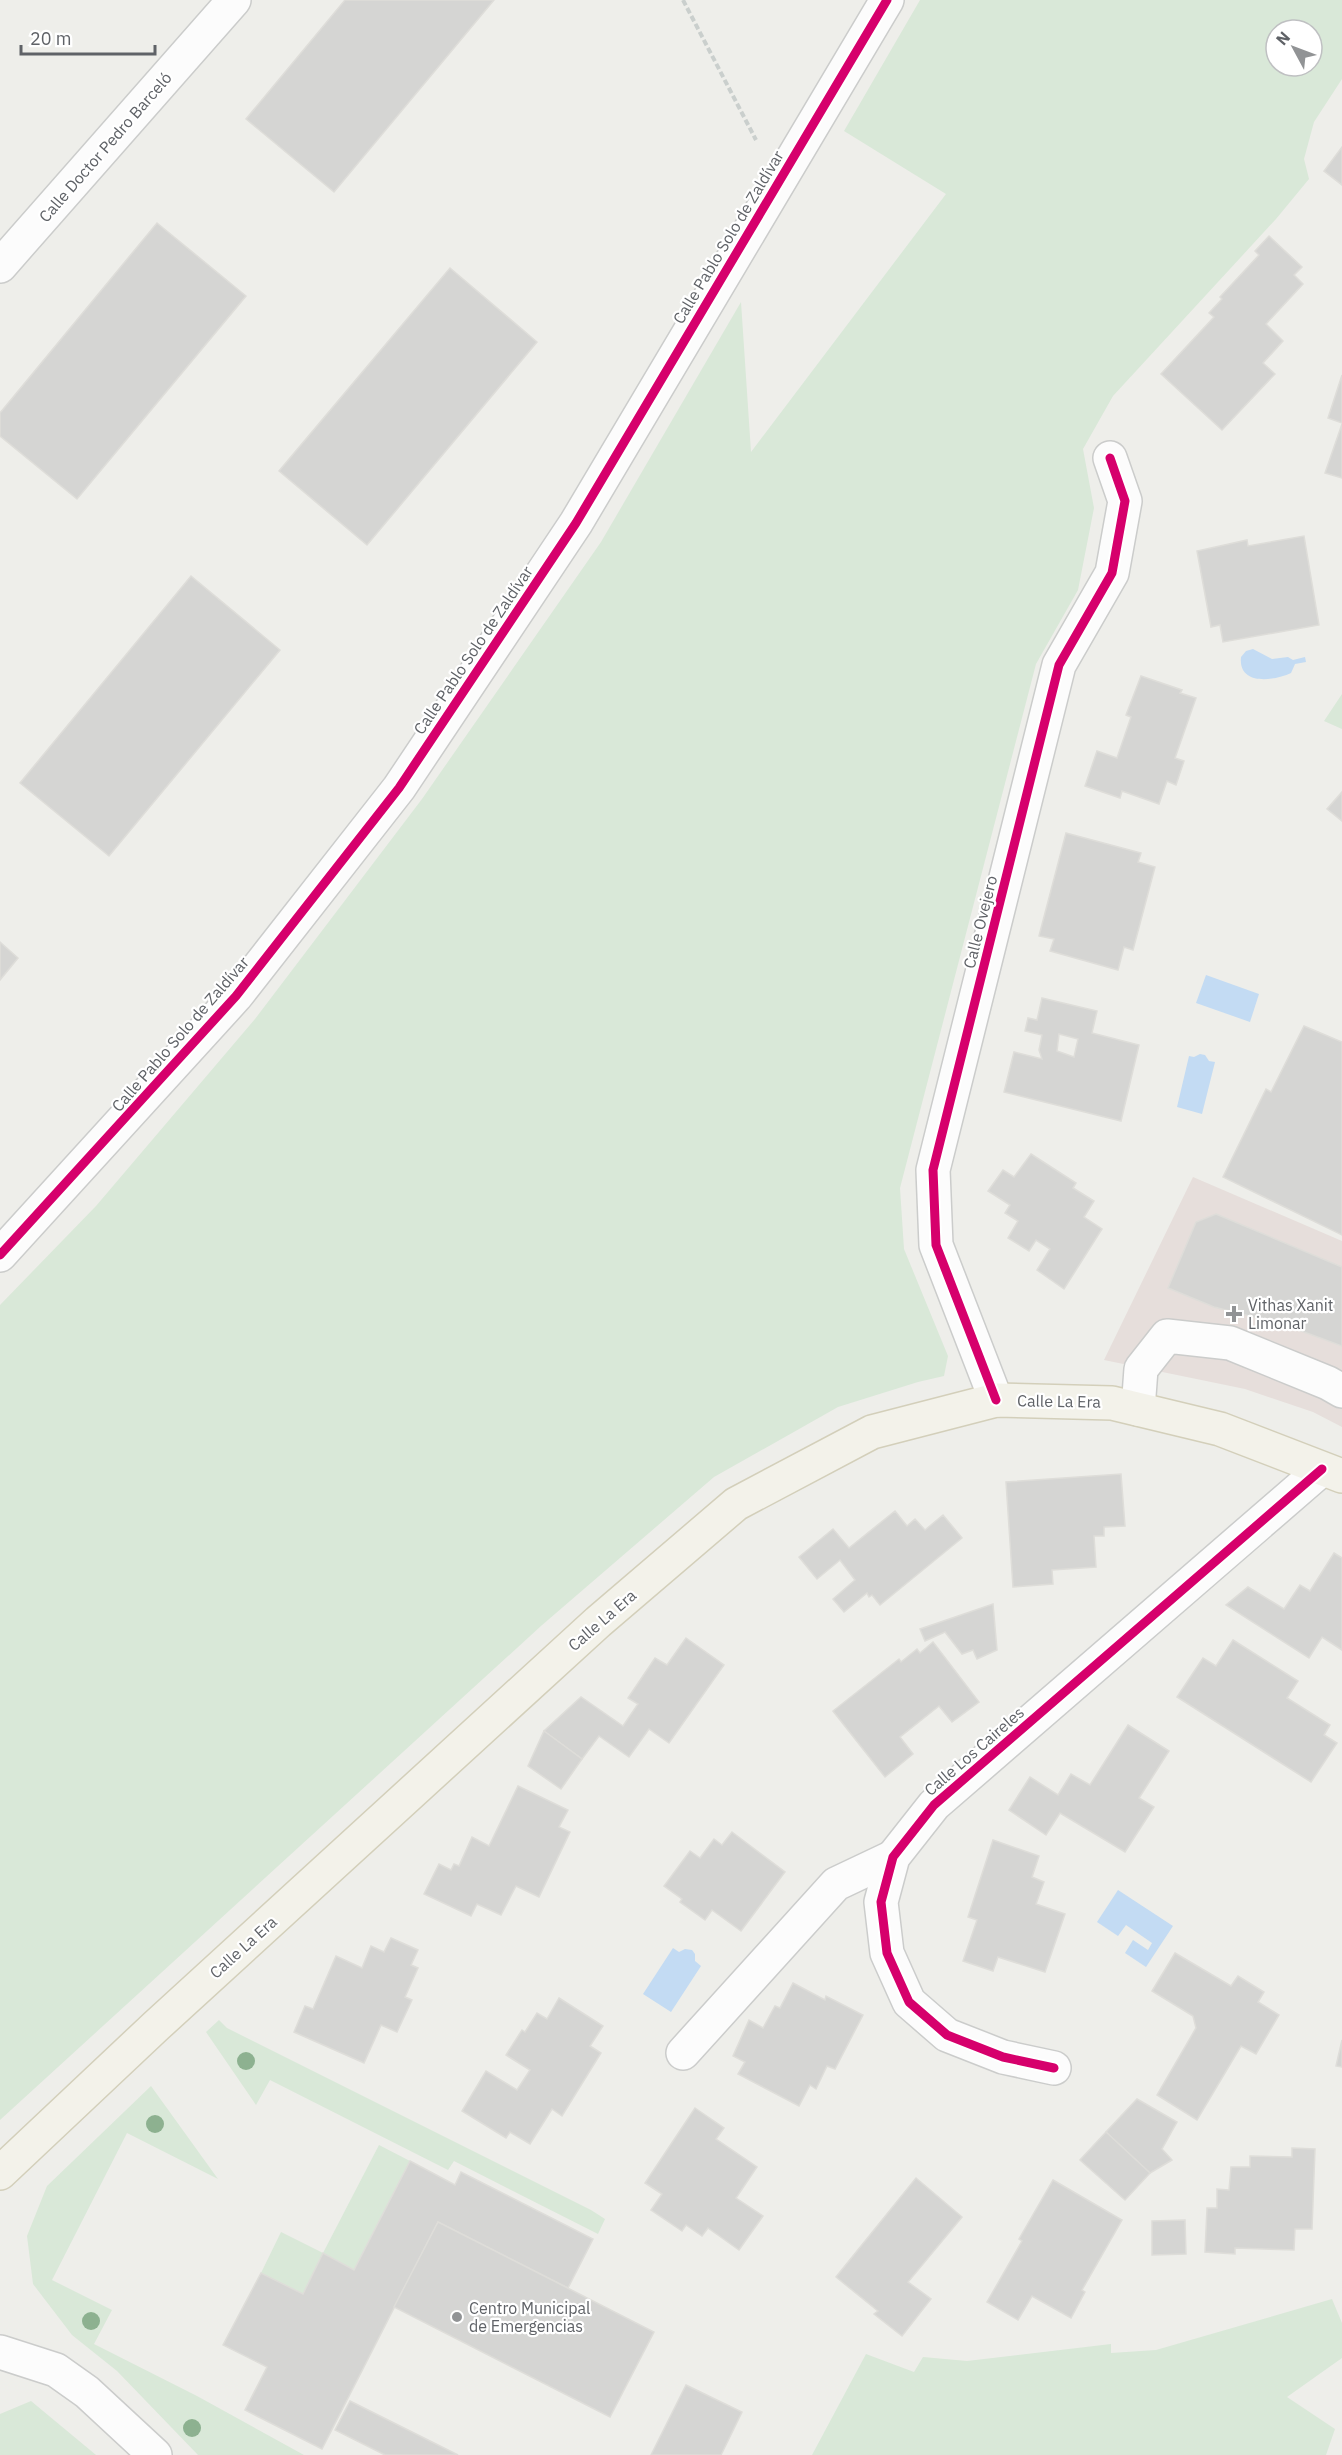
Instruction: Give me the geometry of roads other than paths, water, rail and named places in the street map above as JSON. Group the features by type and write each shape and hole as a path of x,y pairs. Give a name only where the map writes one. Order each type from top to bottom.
{"main road":[{"name":"Calle La Era","path":"0,2173 139,2042 598,1622 736,1504 872,1432 996,1400 1112,1403 1220,1429 1332,1472"}],"street":[{"name":"Calle Doctor Pedro Barceló","path":"0,266 234,0"},
{"name":"Calle Pablo Solo de Zaldívar","path":"0,1255 236,996 399,788 576,523 887,0"},
{"name":"Calle Ovejero","path":"996,1400 936,1245 933,1170 1059,665 1112,573 1125,501 1110,458"},
{"path":"1138,1409 1142,1370 1167,1336 1230,1343 1328,1383 1342,1391"},
{"name":"Calle Los Caireles","path":"1054,2068 1003,2057 947,2035 909,2002 887,1953 881,1902 893,1857 934,1805 1332,1472"},
{"name":"Calle Los Caireles","path":"683,2053 837,1884 893,1857"},
{"path":"0,2352 56,2370 87,2392 155,2455"}],"water":[{"path":"1253,649 1272,659 1288,657 1293,660 1305,657 1306,662 1295,664 1291,673 1284,676 1258,679 1245,673 1242,666 1241,657 1246,651"},
{"path":"1206,975 1259,994 1250,1022 1196,1003"},
{"path":"1200,1054 1205,1055 1209,1061 1215,1062 1202,1114 1177,1107 1189,1056 1194,1057"},
{"path":"1118,1890 1173,1926 1146,1967 1125,1953 1133,1940 1148,1950 1152,1943 1126,1925 1118,1936 1097,1922"},
{"path":"673,1948 679,1952 685,1949 692,1950 695,1954 695,1961 701,1966 671,2012 643,1994"}],"place":[{"name":"Vithas Xanit Limonar","path":"1234,1314"},
{"name":"Centro Municipal de Emergencias","path":"457,2317"}]}
